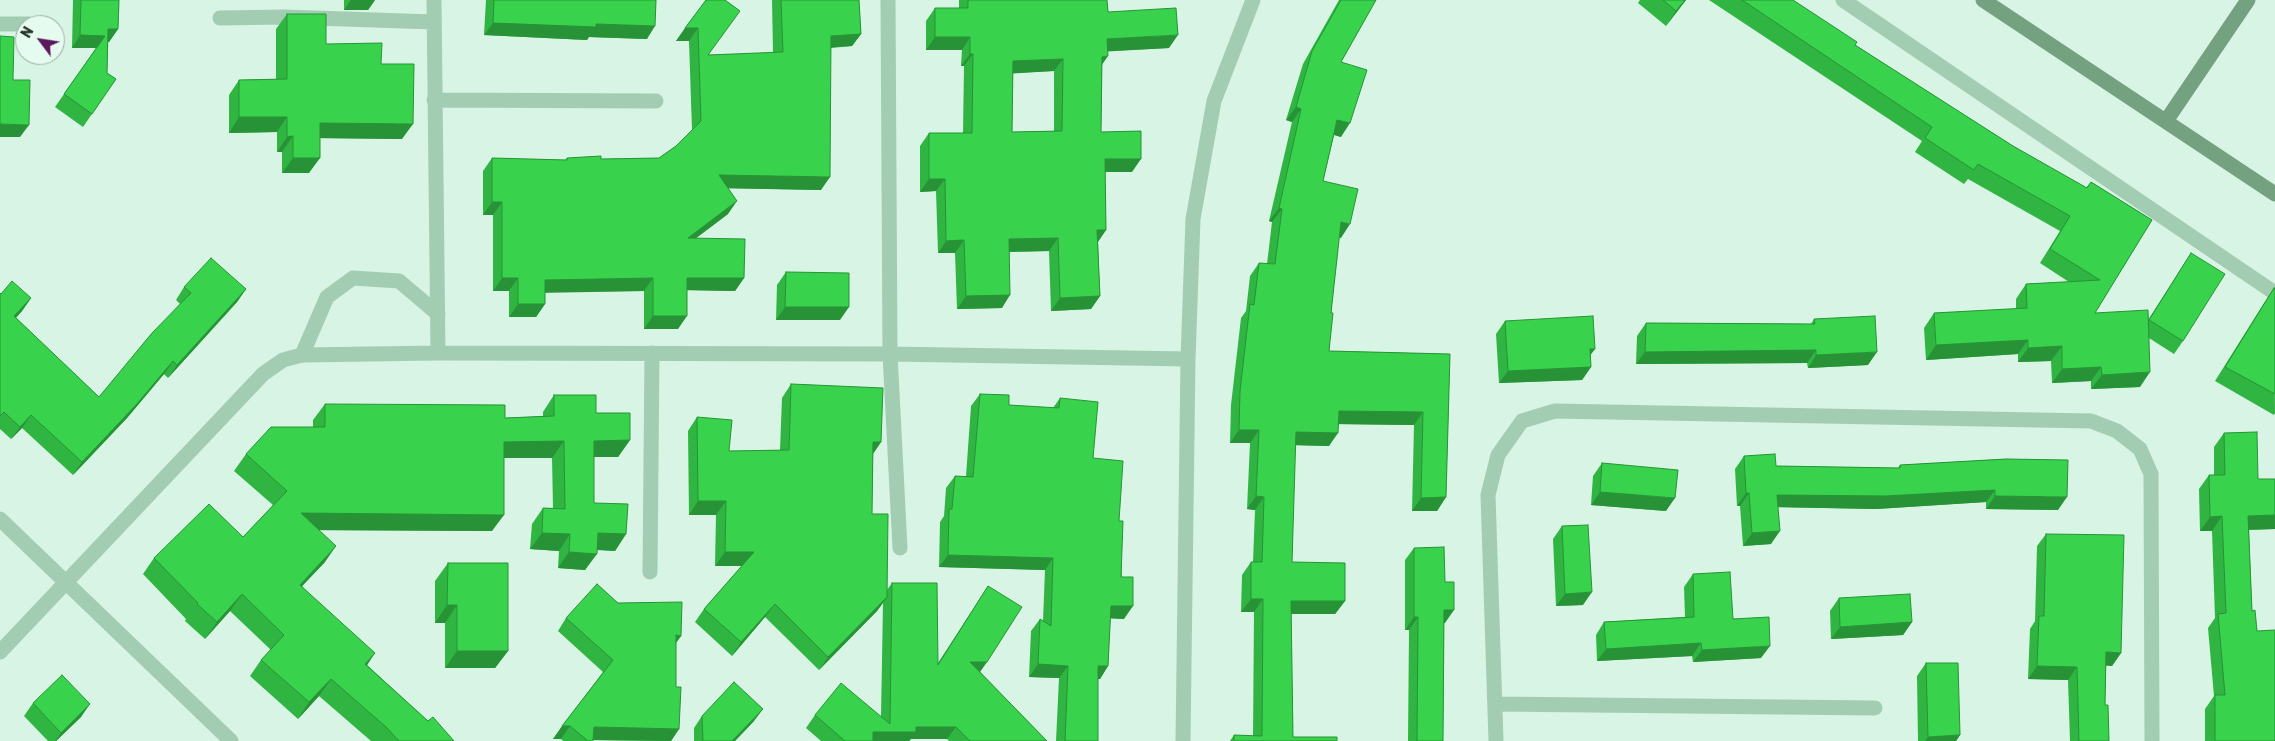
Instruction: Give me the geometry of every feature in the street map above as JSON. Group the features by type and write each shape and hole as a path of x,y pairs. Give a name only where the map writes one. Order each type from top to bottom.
{"street":[{"path":"434,0 438,353"},
{"path":"888,0 890,354 900,548"},
{"path":"1183,741 1188,359 1193,219 1214,101 1252,0"},
{"path":"1843,0 2275,292"},
{"path":"1983,0 2275,194"},
{"path":"2166,121 2248,0"},
{"path":"220,18 284,17 434,22"},
{"path":"0,24 15,24"},
{"path":"434,100 656,101"},
{"path":"302,355 327,297 353,278 399,281 438,314"},
{"path":"0,652 263,374 283,360 302,355 438,353 890,354 1188,359"},
{"path":"650,572 652,353"},
{"path":"1496,741 1488,495 1498,456 1522,421 1555,411 2091,421 2116,431 2140,449 2151,474 2152,741"},
{"path":"0,520 67,582 231,741"},
{"path":"1495,704 1875,708"}],"building":[{"path":"81,0 119,0 118,29 108,29 107,73 116,79 92,114 64,94 105,36 80,35"},
{"path":"494,0 656,0 655,26 596,24 596,27 493,23"},
{"path":"706,0 725,0 740,11 708,55 783,52 781,0 859,0 861,34 831,36 830,177 719,175 737,201 688,238 745,239 744,278 687,278 687,316 653,316 653,278 545,280 545,304 518,304 518,278 502,278 502,202 492,202 492,158 567,160 567,158 601,156 601,159 659,158 676,146 701,121 698,28 685,28"},
{"path":"968,0 1107,0 1108,12 1176,8 1178,35 1107,39 1108,56 1102,57 1101,132 1141,131 1141,159 1105,159 1106,230 1097,230 1100,296 1060,298 1058,238 1009,239 1010,295 966,296 964,240 946,241 945,179 929,179 929,133 972,133 973,54 970,54 970,37 935,37 935,8 968,8","holes":["1063,59 1062,131 1012,132 1013,61"]},
{"path":"1341,0 1376,0 1341,62 1367,70 1350,123 1337,120 1323,181 1358,189 1350,224 1341,222 1331,313 1333,313 1329,351 1450,354 1446,497 1421,498 1423,412 1339,411 1338,433 1296,432 1292,562 1345,563 1345,601 1291,601 1293,737 1337,737 1337,741 1234,741 1234,735 1262,736 1263,599 1251,599 1251,562 1262,562 1264,497 1256,496 1259,430 1239,430 1240,391 1250,304 1254,305 1259,263 1275,264 1282,209 1279,208 1301,109 1296,107 1312,51"},
{"path":"1663,0 1685,0 1676,11"},
{"path":"1742,0 1793,0 1857,42 1855,45 2013,146 2087,188 2091,182 2152,220 2095,313 2148,310 2150,372 2102,375 2101,367 2062,369 2062,346 2028,348 2028,340 1936,345 1934,313 2027,308 2026,284 2100,280 2050,249 2070,216 1978,164 1974,170 1925,138 1932,127"},
{"path":"287,14 326,14 326,44 382,43 381,64 414,64 413,124 320,123 320,158 293,158 293,136 287,137 287,117 239,117 239,80 287,79"},
{"path":"0,36 14,37 13,80 30,80 29,125 0,124"},
{"path":"2191,253 2225,274 2183,341 2149,320"},
{"path":"211,258 246,289 177,365 173,361 136,405 82,462 31,415 20,427 4,412 0,416 0,293 12,281 31,298 14,316 99,397 152,333 191,293 184,287"},
{"path":"786,272 849,273 849,307 785,307"},
{"path":"2275,288 2275,394 2225,367"},
{"path":"1593,316 1595,349 1590,349 1591,367 1508,371 1505,321"},
{"path":"1875,316 1877,352 1816,355 1816,350 1645,352 1646,323 1815,324 1814,319"},
{"path":"791,384 883,388 881,442 873,442 872,514 888,514 887,597 828,657 775,604 741,642 704,609 754,552 725,552 726,501 698,501 697,417 732,420 729,451 789,450"},
{"path":"980,394 1009,395 1009,405 1059,408 1060,398 1098,402 1093,458 1123,461 1119,521 1123,521 1121,577 1133,577 1133,606 1111,606 1108,666 1098,666 1098,741 1065,741 1068,666 1038,664 1040,619 1051,626 1053,558 948,555 949,509 952,509 955,476 973,477"},
{"path":"554,395 596,395 596,413 630,413 630,440 594,441 594,503 628,504 626,534 598,533 597,554 569,552 570,534 542,533 543,508 565,509 564,441 504,442 504,515 301,513 336,546 300,585 375,653 365,664 428,721 433,717 454,741 399,741 386,727 331,679 309,702 261,660 284,635 242,594 217,622 197,604 154,558 209,504 243,537 287,491 246,454 271,427 325,427 325,404 505,405 505,418 554,416"},
{"path":"2257,432 2258,479 2275,479 2275,515 2248,516 2252,611 2255,610 2257,631 2275,630 2275,741 2215,741 2215,695 2225,695 2218,614 2226,613 2222,516 2210,517 2209,475 2225,475 2224,433"},
{"path":"1775,454 1776,466 1900,468 1900,465 2006,459 2068,460 2067,497 1995,496 1995,490 1885,496 1777,495 1780,531 1752,533 1749,493 1746,493 1744,456"},
{"path":"1602,463 1678,470 1675,498 1600,492"},
{"path":"1588,525 1592,592 1565,594 1562,526"},
{"path":"2046,534 2124,535 2121,653 2106,652 2105,705 2108,705 2109,741 2079,741 2077,667 2037,666 2039,616 2044,616"},
{"path":"1444,547 1445,582 1454,582 1454,610 1444,610 1443,741 1417,741 1418,617 1414,617 1414,548"},
{"path":"448,563 508,563 508,651 457,651 457,605 447,605"},
{"path":"1730,572 1733,619 1769,617 1770,646 1702,650 1701,643 1606,649 1604,622 1694,617 1693,574"},
{"path":"892,583 937,583 938,665 988,586 1022,607 987,662 970,662 1047,741 970,741 956,727 916,727 916,732 873,732 873,741 845,741 815,715 841,683 890,724"},
{"path":"597,584 618,603 682,602 681,636 676,635 676,687 681,687 679,729 594,727 593,741 588,741 570,726 562,726 613,660 566,618"},
{"path":"1910,594 1912,622 1840,627 1839,598"},
{"path":"1926,663 1958,663 1960,735 1928,737"},
{"path":"62,675 90,704 61,733 33,703"},
{"path":"734,682 763,709 732,741 703,741 702,716"}]}
